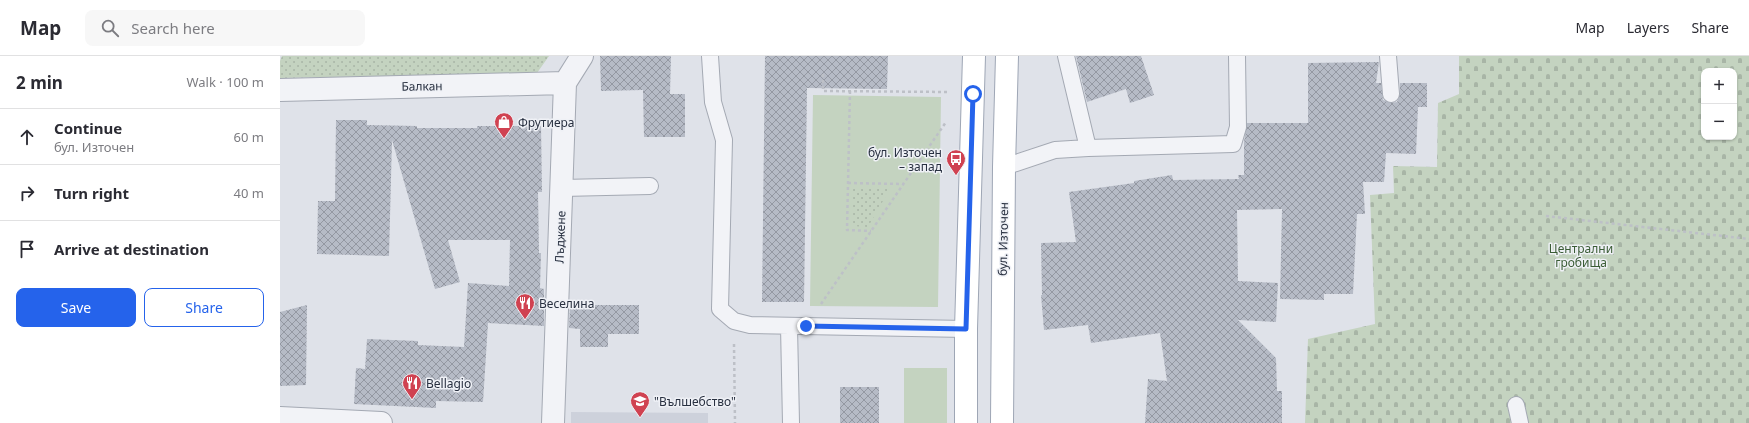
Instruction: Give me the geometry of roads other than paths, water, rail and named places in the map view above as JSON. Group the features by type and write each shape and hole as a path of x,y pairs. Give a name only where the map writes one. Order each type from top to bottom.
{"main road":[{"path":"966,423 966,329 974,56"},
{"name":"бул. Източен","path":"1002,423 1004,167 1008,56"}],"street":[{"path":"565,83 582,56"},
{"name":"Балкан","path":"280,90 565,83"},
{"name":"Лъджене","path":"554,423 565,83"},
{"path":"280,418 381,423"}],"lane":[{"path":"710,56 713,102 724,140 720,309 734,321 750,325 966,329"},
{"path":"1066,56 1088,148"},
{"path":"1004,167 1055,150 1233,144 1238,127 1237,56"},
{"path":"1388,56 1391,94"},
{"path":"562,188 650,186"},
{"path":"789,326 791,423"},
{"path":"1516,405 1520,423"}],"place":[{"name":"Фрутиера","path":"504,139"},
{"name":"бул. Източен – запад","path":"956,176"},
{"name":"Веселина","path":"525,320"},
{"name":"Bellagio","path":"412,400"},
{"name":"\"Вълшебство\"","path":"640,418"}],"park label":[{"name":"Централни гробища","path":"1581,255"}]}
